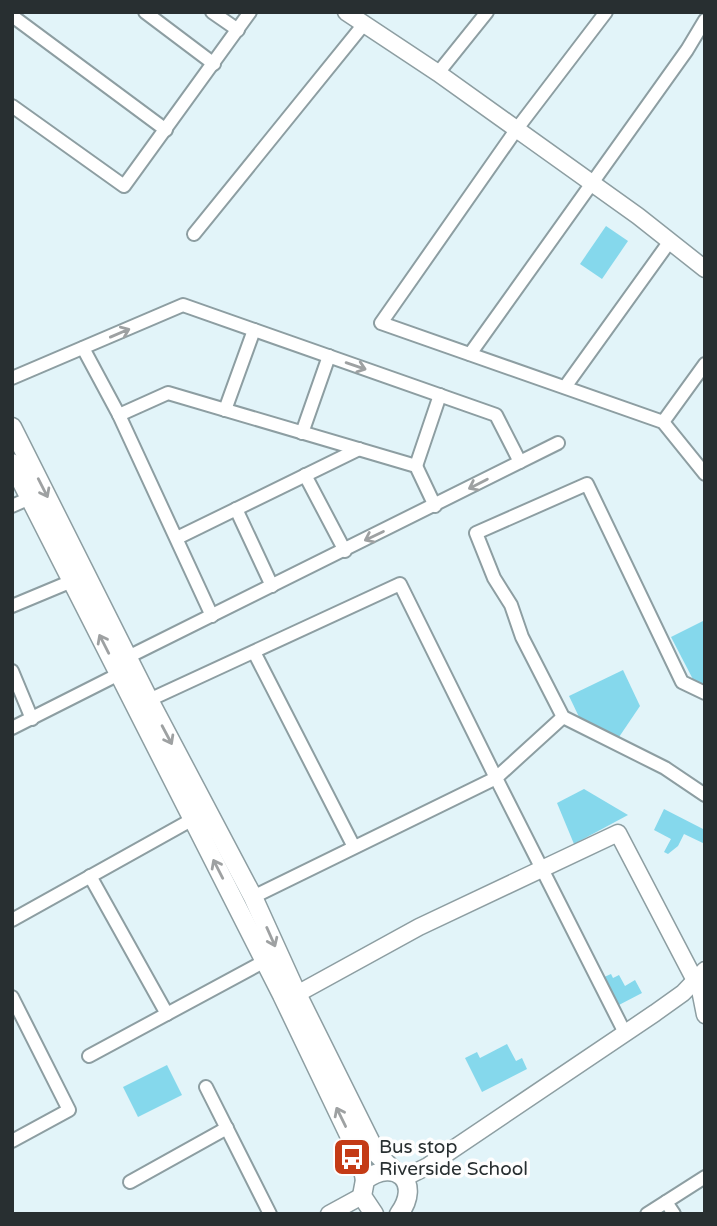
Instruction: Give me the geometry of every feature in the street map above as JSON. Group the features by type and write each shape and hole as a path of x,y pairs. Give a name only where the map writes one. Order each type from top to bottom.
{"main road":[{"path":"12,427 376,1153 404,1194"},
{"path":"12,463 193,819 249,904 265,961 362,1160 367,1203"},
{"path":"367,1203 378,1171 404,1194"}],"street":[{"path":"145,12 214,64"},
{"path":"212,12 237,30"},
{"path":"12,106 124,186 250,12"},
{"path":"346,12 438,72 705,269"},
{"path":"438,72 487,12"},
{"path":"606,12 516,130 381,323 663,422 705,474"},
{"path":"15,18 166,130"},
{"path":"470,354 687,50 705,20"},
{"path":"194,234 364,24"},
{"path":"565,387 670,241"},
{"path":"12,378 184,305 496,415 520,462"},
{"path":"225,410 254,330"},
{"path":"83,348 120,415 212,616"},
{"path":"302,433 329,356"},
{"path":"663,422 705,364"},
{"path":"120,415 168,393 416,466"},
{"path":"435,506 416,466 440,395"},
{"path":"128,657 558,443"},
{"path":"177,538 359,449"},
{"path":"305,475 345,551"},
{"path":"705,693 682,682 586,484 476,533 494,578 511,605 522,637 563,717 665,768 705,795"},
{"path":"12,506 30,498"},
{"path":"236,509 272,586"},
{"path":"12,606 72,581"},
{"path":"149,700 400,584 625,1033"},
{"path":"254,652 354,847"},
{"path":"12,671 32,719"},
{"path":"12,728 119,674"},
{"path":"249,904 354,847 496,778 563,717"},
{"path":"12,920 193,819"},
{"path":"297,994 419,927 618,833 701,982 705,1015"},
{"path":"90,876 167,1014"},
{"path":"89,1056 265,961"},
{"path":"404,1194 439,1159 701,982"},
{"path":"12,997 69,1110 12,1141"},
{"path":"206,1087 270,1214"},
{"path":"130,1182 227,1128"},
{"path":"647,1214 705,1177"},
{"path":"666,1202 674,1214"},
{"path":"329,1214 367,1203"}],"shaded area":[{"path":"606,226 628,241 602,279 580,264"},
{"path":"705,620 705,685 698,689 671,637"},
{"path":"623,670 640,706 617,740 580,719 569,696"},
{"path":"584,789 628,815 574,844 557,803"},
{"path":"664,809 705,830 705,844 684,834 678,846 668,854 664,852 671,839 654,830"},
{"path":"611,974 613,978 619,975 625,986 635,980 642,993 617,1006 602,978"},
{"path":"507,1044 516,1061 522,1058 527,1069 482,1092 465,1058 477,1052 480,1058"},
{"path":"167,1065 182,1095 138,1117 123,1087"}],"place":[{"name":"Bus stop Riverside School","path":"352,1157"}]}
